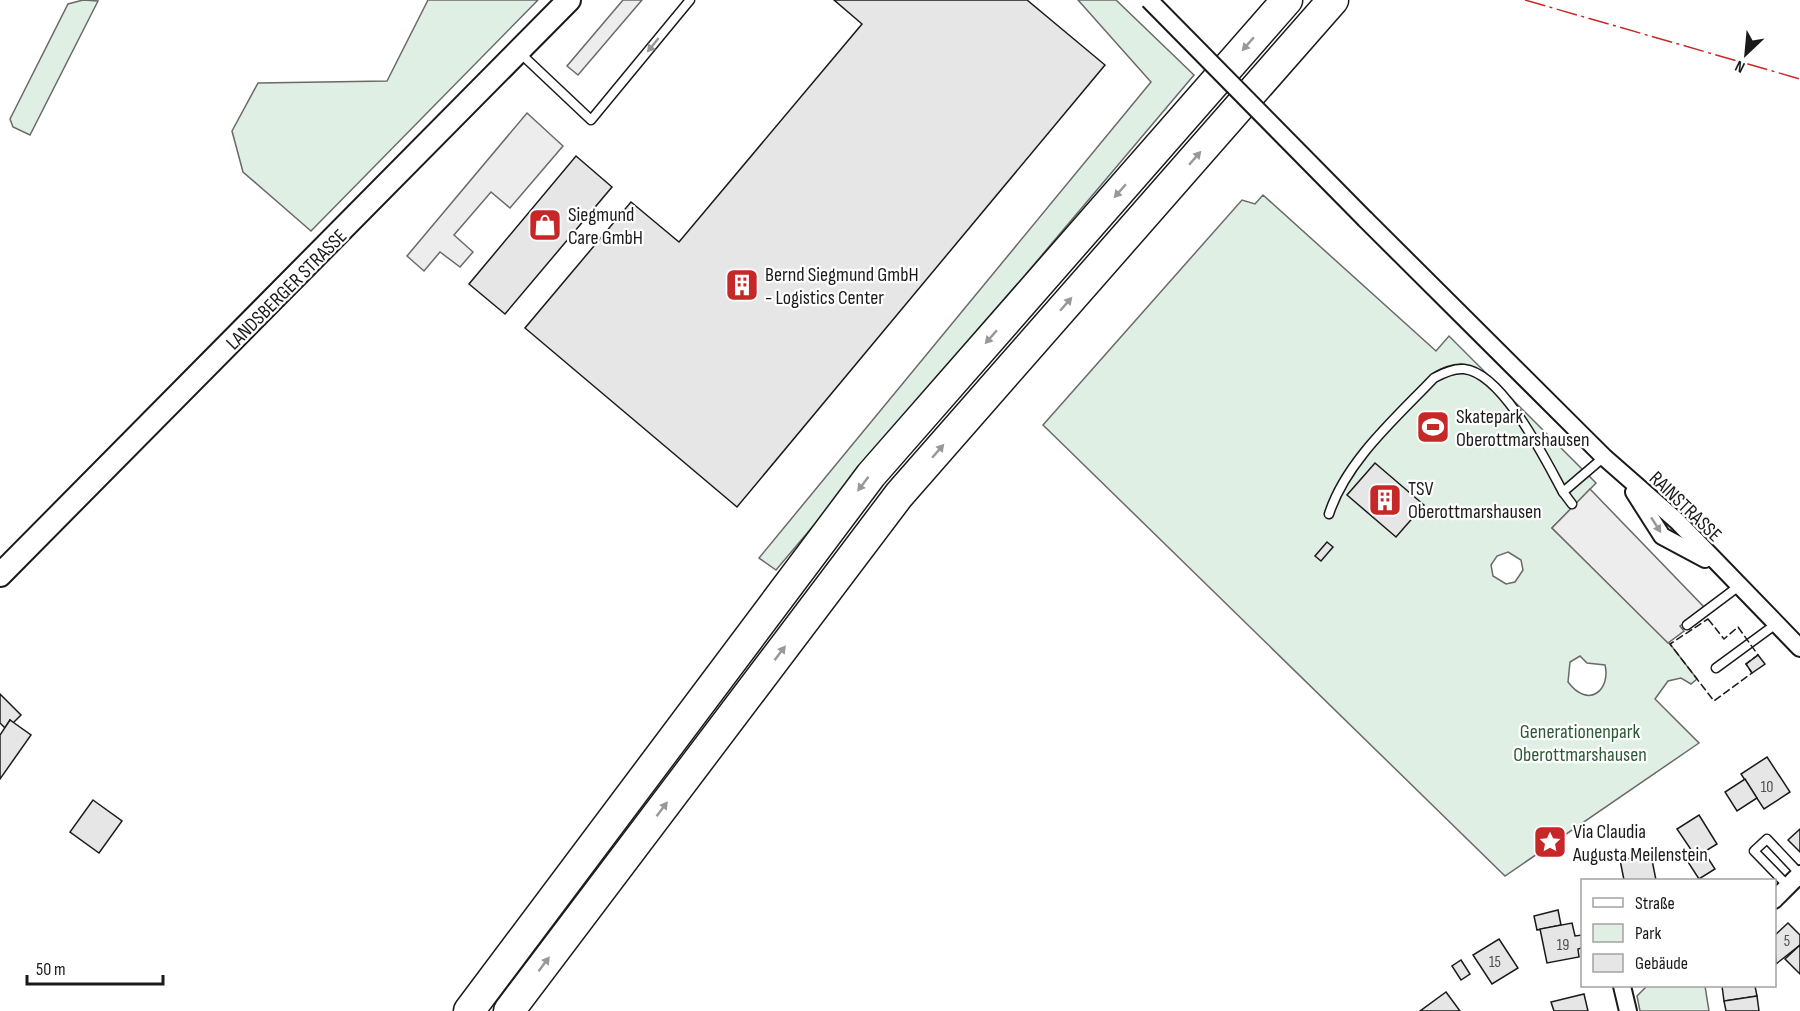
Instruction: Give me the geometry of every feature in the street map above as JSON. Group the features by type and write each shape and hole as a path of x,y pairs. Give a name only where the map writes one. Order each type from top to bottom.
{"highway":[{"path":"469,1011 871,474 1287,0"},
{"path":"509,1011 899,495 1333,0"}],"street":[{"name":"LANDSBERGER STRASSE","path":"0,576 569,0"},
{"name":"RAINSTRASSE","path":"1149,0 1604,457 1677,521 1719,567 1800,648"},
{"path":"1776,898 1800,874"},
{"path":"1622,987 1628,1011"}],"lane":[{"path":"518,51 591,120 690,0"},
{"path":"1329,514 1335,495 1351,471 1434,378 1449,370 1466,369 1495,388 1516,410 1572,504"},
{"path":"1563,492 1604,457"},
{"path":"1687,625 1738,586"},
{"path":"1716,668 1776,624"},
{"path":"1788,886 1754,851 1767,839 1800,874"}],"green space":[{"path":"83,0 98,1 30,135 13,127 10,119 68,4"},
{"path":"428,0 538,0 311,231 243,172 232,131 258,83 387,81"},
{"path":"1078,0 1116,0 1194,75 776,570 759,558 1151,82"},
{"name":"Generationenpark Oberottmarshausen","path":"1263,195 1436,351 1449,336 1596,483 1552,528 1670,644 1697,679 1691,684 1681,678 1668,681 1655,699 1699,743 1505,876 1043,425 1242,200 1255,204","holes":["1508,552 1521,560 1523,570 1515,582 1506,584 1493,576 1491,565 1497,556","1580,656 1587,663 1605,665 1605,682 1597,693 1583,695 1568,682 1570,662"]},
{"path":"1646,987 1705,987 1709,1011 1640,1011 1637,996"}],"shaded area":[{"path":"623,0 642,0 578,75 567,66"},
{"path":"527,113 563,146 510,208 491,192 454,235 473,252 460,267 440,252 424,271 407,256"},
{"path":"1590,489 1704,607 1680,626 1684,631 1668,643 1552,528"}],"building":[{"name":"Bernd Siegmund GmbH - Logistics Center","path":"834,0 1027,0 1105,65 737,507 525,328 631,202 679,242 862,24"},
{"path":"576,156 612,187 505,314 469,284"},
{"name":"TSV Oberottmarshausen","path":"1375,463 1424,505 1396,537 1347,495"},
{"path":"1327,542 1333,547 1321,561 1315,556"},
{"path":"1758,655 1765,664 1752,673 1746,664"},
{"path":"0,694 21,715 13,723 10,720 5,728 0,723"},
{"path":"10,720 31,735 0,779 0,735"},
{"path":"1767,757 1790,792 1764,809 1741,774"},
{"path":"1745,779 1757,798 1737,811 1725,792"},
{"path":"93,800 122,821 99,853 70,832"},
{"path":"1699,815 1717,844 1696,857 1677,829"},
{"path":"1800,829 1800,852 1788,840"},
{"path":"1704,852 1715,869 1699,879 1688,862"},
{"path":"1651,855 1656,879 1624,879 1620,860"},
{"path":"1558,910 1561,925 1537,930 1534,916"},
{"path":"1572,923 1575,936 1581,935 1579,957 1547,963 1540,929"},
{"path":"1788,923 1800,935 1800,945 1776,964 1776,934"},
{"path":"1499,939 1518,968 1492,984 1473,955"},
{"path":"1800,945 1800,974 1785,959"},
{"path":"1461,960 1470,974 1461,980 1452,966"},
{"path":"1722,987 1755,987 1757,996 1724,1001"},
{"path":"1446,992 1460,1011 1420,1011"},
{"path":"1584,994 1588,1011 1554,1011 1551,1002"},
{"path":"1757,996 1759,1011 1726,1011 1724,1001"}],"fence":[{"path":"1708,619 1724,639 1738,627 1758,655 1746,664 1752,673 1714,701 1670,644 1708,619"}],"power":[{"path":"1525,0 1800,79"}],"place":[{"name":"Siegmund Care GmbH","path":"545,225"},
{"name":"Bernd Siegmund GmbH - Logistics Center","path":"742,285"},
{"name":"Skatepark Oberottmarshausen","path":"1433,427"},
{"name":"TSV Oberottmarshausen","path":"1385,500"},
{"name":"Via Claudia Augusta Meilenstein","path":"1550,842"}]}
